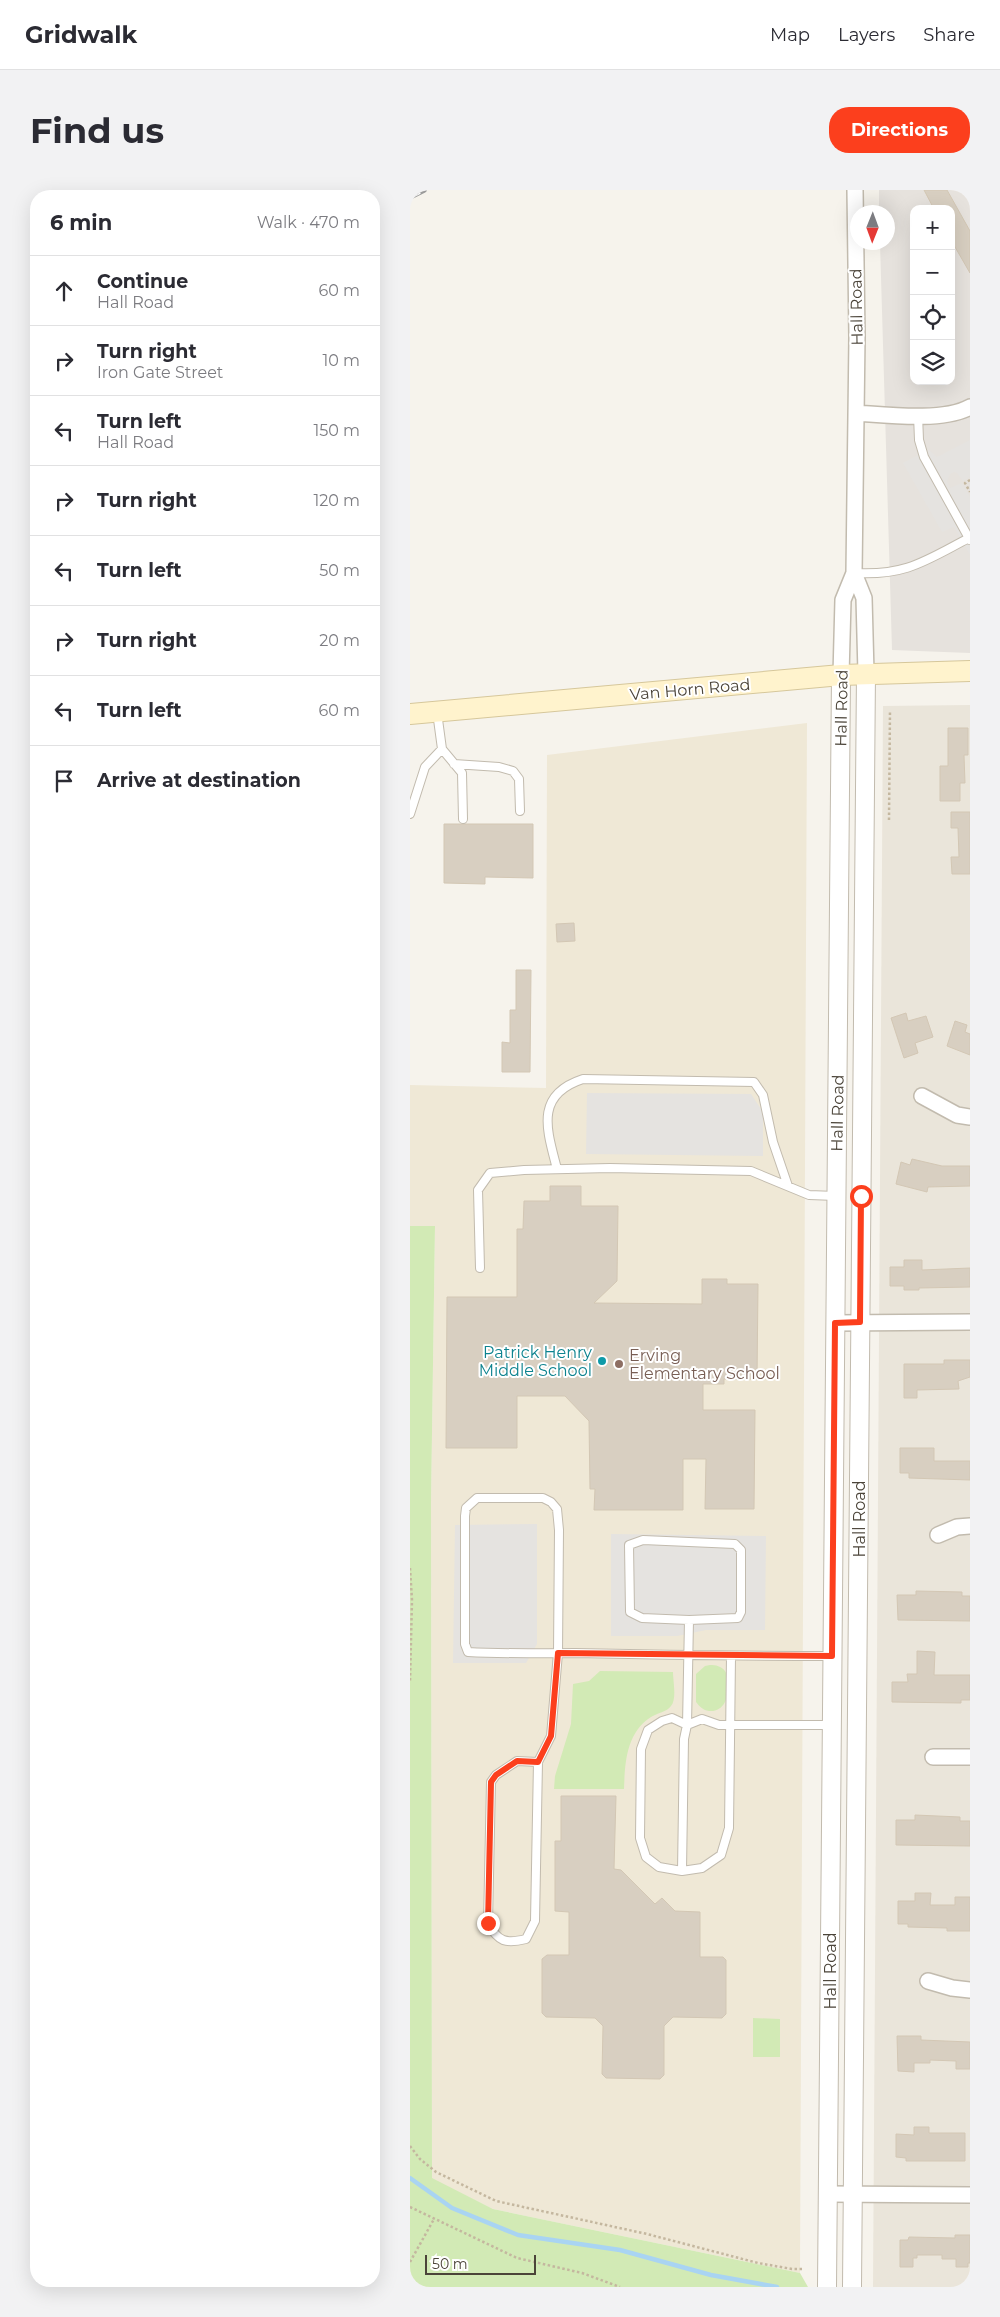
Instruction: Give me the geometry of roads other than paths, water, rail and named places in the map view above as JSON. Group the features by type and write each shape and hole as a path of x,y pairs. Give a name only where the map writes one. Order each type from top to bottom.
{"main road":[{"name":"Van Horn Road","path":"410,714 866,673 970,671"}],"street":[{"name":"Hall Road","path":"828,2287 841,675 843,600 854,573 857,413 855,190"},
{"path":"857,413 918,415 961,412 970,408"},
{"name":"Hall Road","path":"852,2287 866,673 864,598 854,573"},
{"path":"922,1096 958,1115 970,1117"},
{"path":"836,1196 861,1196"},
{"path":"835,1323 970,1322"},
{"path":"938,1535 958,1527 970,1526"},
{"path":"832,1656 858,1656"},
{"path":"933,1757 970,1757"},
{"path":"928,1981 952,1988 970,1990"},
{"path":"828,2194 970,2195"}],"lane":[{"path":"854,573 877,575 911,569 970,539 924,457 919,440 918,415"},
{"path":"438,712 442,749 462,773 463,819"},
{"path":"410,814 413,797 424,767 442,749"},
{"path":"454,764 499,767 513,771 519,779 520,811"},
{"path":"557,1169 546,1125 548,1105 567,1084 582,1079 754,1082 763,1095 773,1142 788,1186"},
{"path":"480,1268 478,1190 490,1173 610,1168 751,1172 809,1195 836,1196"},
{"path":"538,1762 517,1761 496,1775 491,1782 488,1923 494,1935 504,1941 514,1942 526,1939 535,1921 538,1762 551,1736 558,1653 559,1530 556,1510 551,1502 544,1498 477,1498 466,1508 465,1516 465,1644 468,1652 558,1653 731,1656 832,1656"},
{"path":"644,1540 735,1544 741,1550 741,1612 738,1618 688,1620 642,1618 630,1612 629,1545 644,1540"},
{"path":"682,1872 688,1620"},
{"path":"731,1656 731,1725 729,1828 721,1854 702,1868 682,1872 659,1867 646,1858 640,1838 641,1749 648,1730 662,1721 672,1718 687,1725 702,1719 719,1725 731,1725 832,1725"}],"waterway":[{"path":"410,2178 452,2208 518,2235 620,2250 711,2275 777,2287"}],"railway":[{"path":"410,197 424,190"}],"place":[{"name":"Patrick Henry Middle School","path":"602,1361"},
{"name":"Erving Elementary School","path":"619,1364"}]}
